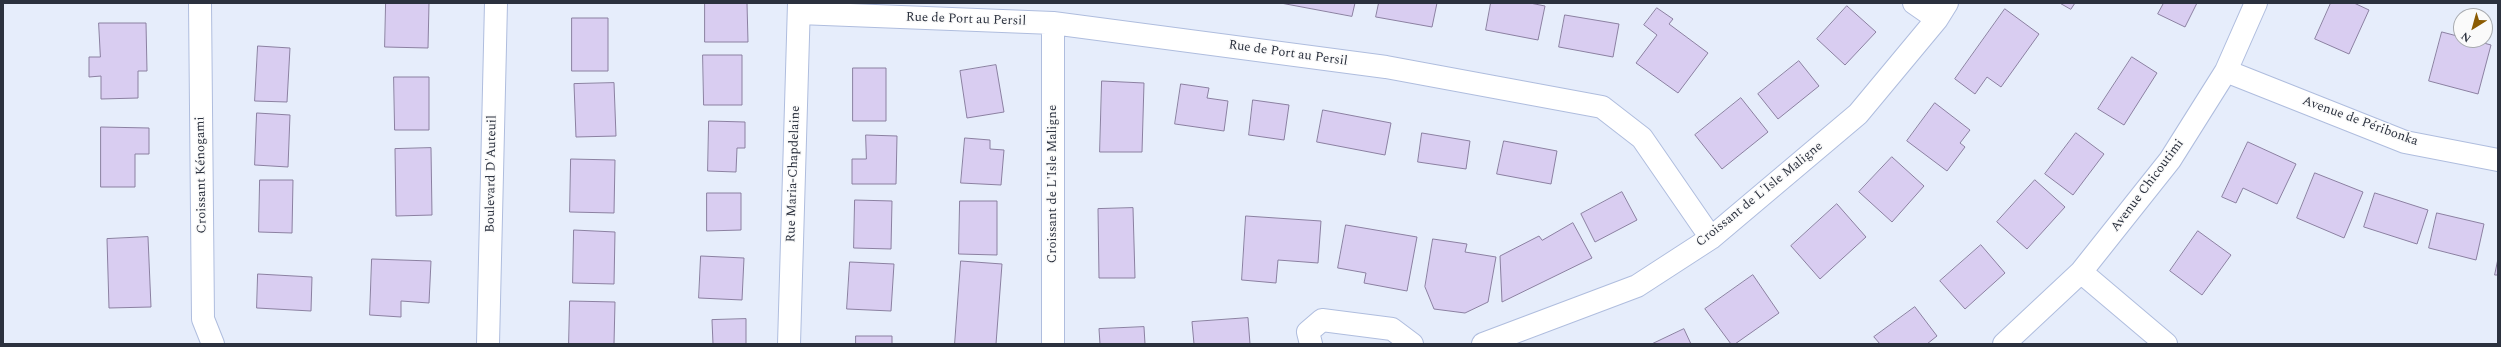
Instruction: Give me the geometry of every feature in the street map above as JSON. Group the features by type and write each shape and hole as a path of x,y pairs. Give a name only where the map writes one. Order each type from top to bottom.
{"street":[{"name":"Croissant Kénogami","path":"200,3 203,319 214,344"},
{"name":"Boulevard D'Auteuil","path":"488,344 496,3"},
{"path":"1914,3 1942,11"},
{"name":"Avenue Chicoutimi","path":"2004,344 2082,272 2170,160 2226,71 2256,3"},
{"name":"Rue de Port au Persil","path":"799,8 1053,23 1386,67 1602,107 1642,138 1711,238"},
{"name":"Rue Maria-Chapdelaine","path":"789,344 799,8"},
{"name":"Croissant de L'Isle Maligne","path":"1483,344 1637,286 1711,238 1858,114 1942,11"},
{"name":"Croissant de L'Isle Maligne","path":"1053,23 1053,344"},
{"name":"Avenue de Péribonka","path":"2226,71 2405,142 2498,160"},
{"path":"2082,272 2166,344"},
{"path":"1311,344 1308,332 1322,320 1392,329 1412,344"}],"building":[{"path":"386,3 429,3 428,48 385,47"},
{"path":"705,3 747,3 748,42 705,42"},
{"path":"1281,3 1355,3 1352,16"},
{"path":"1379,3 1437,3 1432,27 1376,17"},
{"path":"1491,3 1530,3 1545,6 1538,40 1486,30"},
{"path":"2060,3 2075,3 2071,9"},
{"path":"2164,3 2197,3 2185,27 2158,14"},
{"path":"2331,3 2354,3 2369,10 2349,54 2315,39"},
{"path":"1847,6 1876,32 1845,65 1817,39"},
{"path":"1657,8 1673,19 1669,24 1708,53 1678,93 1636,63 1657,35 1644,25"},
{"path":"2005,9 2039,34 2001,87 1987,77 1975,94 1955,79"},
{"path":"1565,15 1619,24 1613,57 1559,47"},
{"path":"572,18 608,18 608,71 572,71"},
{"path":"99,23 146,23 147,71 138,71 138,98 101,99 101,76 89,77 89,57 100,57"},
{"path":"2442,32 2453,35 2453,48 2490,48 2478,94 2429,81"},
{"path":"258,46 290,48 287,102 255,101"},
{"path":"703,55 742,55 742,105 704,105"},
{"path":"2132,57 2157,73 2124,125 2098,109"},
{"path":"1799,61 1819,86 1778,119 1758,94"},
{"path":"996,65 1004,112 967,118 960,71"},
{"path":"853,68 886,68 886,121 853,121"},
{"path":"394,77 429,77 429,130 395,130"},
{"path":"1102,81 1144,83 1142,152 1100,152"},
{"path":"614,83 616,136 576,137 574,84"},
{"path":"1181,84 1209,88 1207,98 1228,101 1224,131 1175,124"},
{"path":"1741,98 1768,132 1722,169 1695,135"},
{"path":"1253,100 1289,105 1284,140 1249,135"},
{"path":"1935,103 1970,130 1960,143 1965,147 1947,171 1907,141"},
{"path":"1323,110 1391,123 1385,155 1317,142"},
{"path":"257,113 290,115 288,167 255,165"},
{"path":"709,121 745,122 745,148 737,148 736,172 708,171"},
{"path":"101,127 149,128 149,154 135,154 135,187 101,187"},
{"path":"1422,133 1470,141 1466,169 1418,162"},
{"path":"2076,133 2104,154 2073,195 2045,174"},
{"path":"866,135 897,136 896,184 852,184 852,159 866,159"},
{"path":"965,138 990,140 990,149 1004,150 1001,185 961,183"},
{"path":"1504,141 1557,151 1551,184 1497,174"},
{"path":"2248,142 2296,164 2277,204 2243,188 2236,203 2222,197"},
{"path":"431,148 432,215 396,216 395,149"},
{"path":"1892,157 1924,186 1892,222 1859,192"},
{"path":"571,159 615,160 614,213 570,212"},
{"path":"2315,173 2363,192 2344,238 2297,218"},
{"path":"260,180 293,180 292,233 259,232"},
{"path":"2035,180 2065,207 2027,249 1997,222"},
{"path":"1622,192 1637,220 1595,242 1581,214"},
{"path":"707,193 741,193 741,230 707,231"},
{"path":"2375,193 2428,210 2417,244 2364,227"},
{"path":"855,200 892,201 891,249 854,248"},
{"path":"960,201 997,201 997,255 959,254"},
{"path":"1837,204 1866,237 1820,279 1791,246"},
{"path":"1133,208 1135,278 1099,278 1098,209"},
{"path":"2437,213 2484,224 2476,260 2429,248"},
{"path":"1246,216 1321,221 1318,263 1278,260 1276,283 1242,280"},
{"path":"1573,223 1592,258 1502,302 1500,256 1539,236 1542,240"},
{"path":"1346,225 1417,237 1407,291 1364,283 1366,273 1338,268"},
{"path":"574,230 615,232 614,284 573,283"},
{"path":"2198,231 2231,255 2202,295 2170,271"},
{"path":"148,237 151,307 109,308 107,239"},
{"path":"1433,239 1467,244 1465,252 1496,257 1488,302 1465,313 1434,309 1425,287"},
{"path":"1981,245 2005,273 1965,309 1940,281"},
{"path":"701,256 744,258 742,300 699,298"},
{"path":"372,259 431,261 429,303 401,301 401,317 370,315"},
{"path":"2498,259 2498,275 2495,275"},
{"path":"961,261 1002,264 996,344 955,344"},
{"path":"850,262 894,264 891,311 847,309"},
{"path":"258,274 312,277 311,311 257,308"},
{"path":"1753,275 1779,313 1735,344 1731,344 1705,309"},
{"path":"570,301 615,302 614,344 569,344"},
{"path":"1915,307 1937,336 1927,344 1880,344 1874,337"},
{"path":"1248,318 1250,344 1194,344 1192,322"},
{"path":"746,319 746,344 713,344 712,320"},
{"path":"1144,327 1145,344 1100,344 1099,329"},
{"path":"1684,329 1691,344 1652,344"},
{"path":"856,336 892,336 892,344 856,344"}]}
